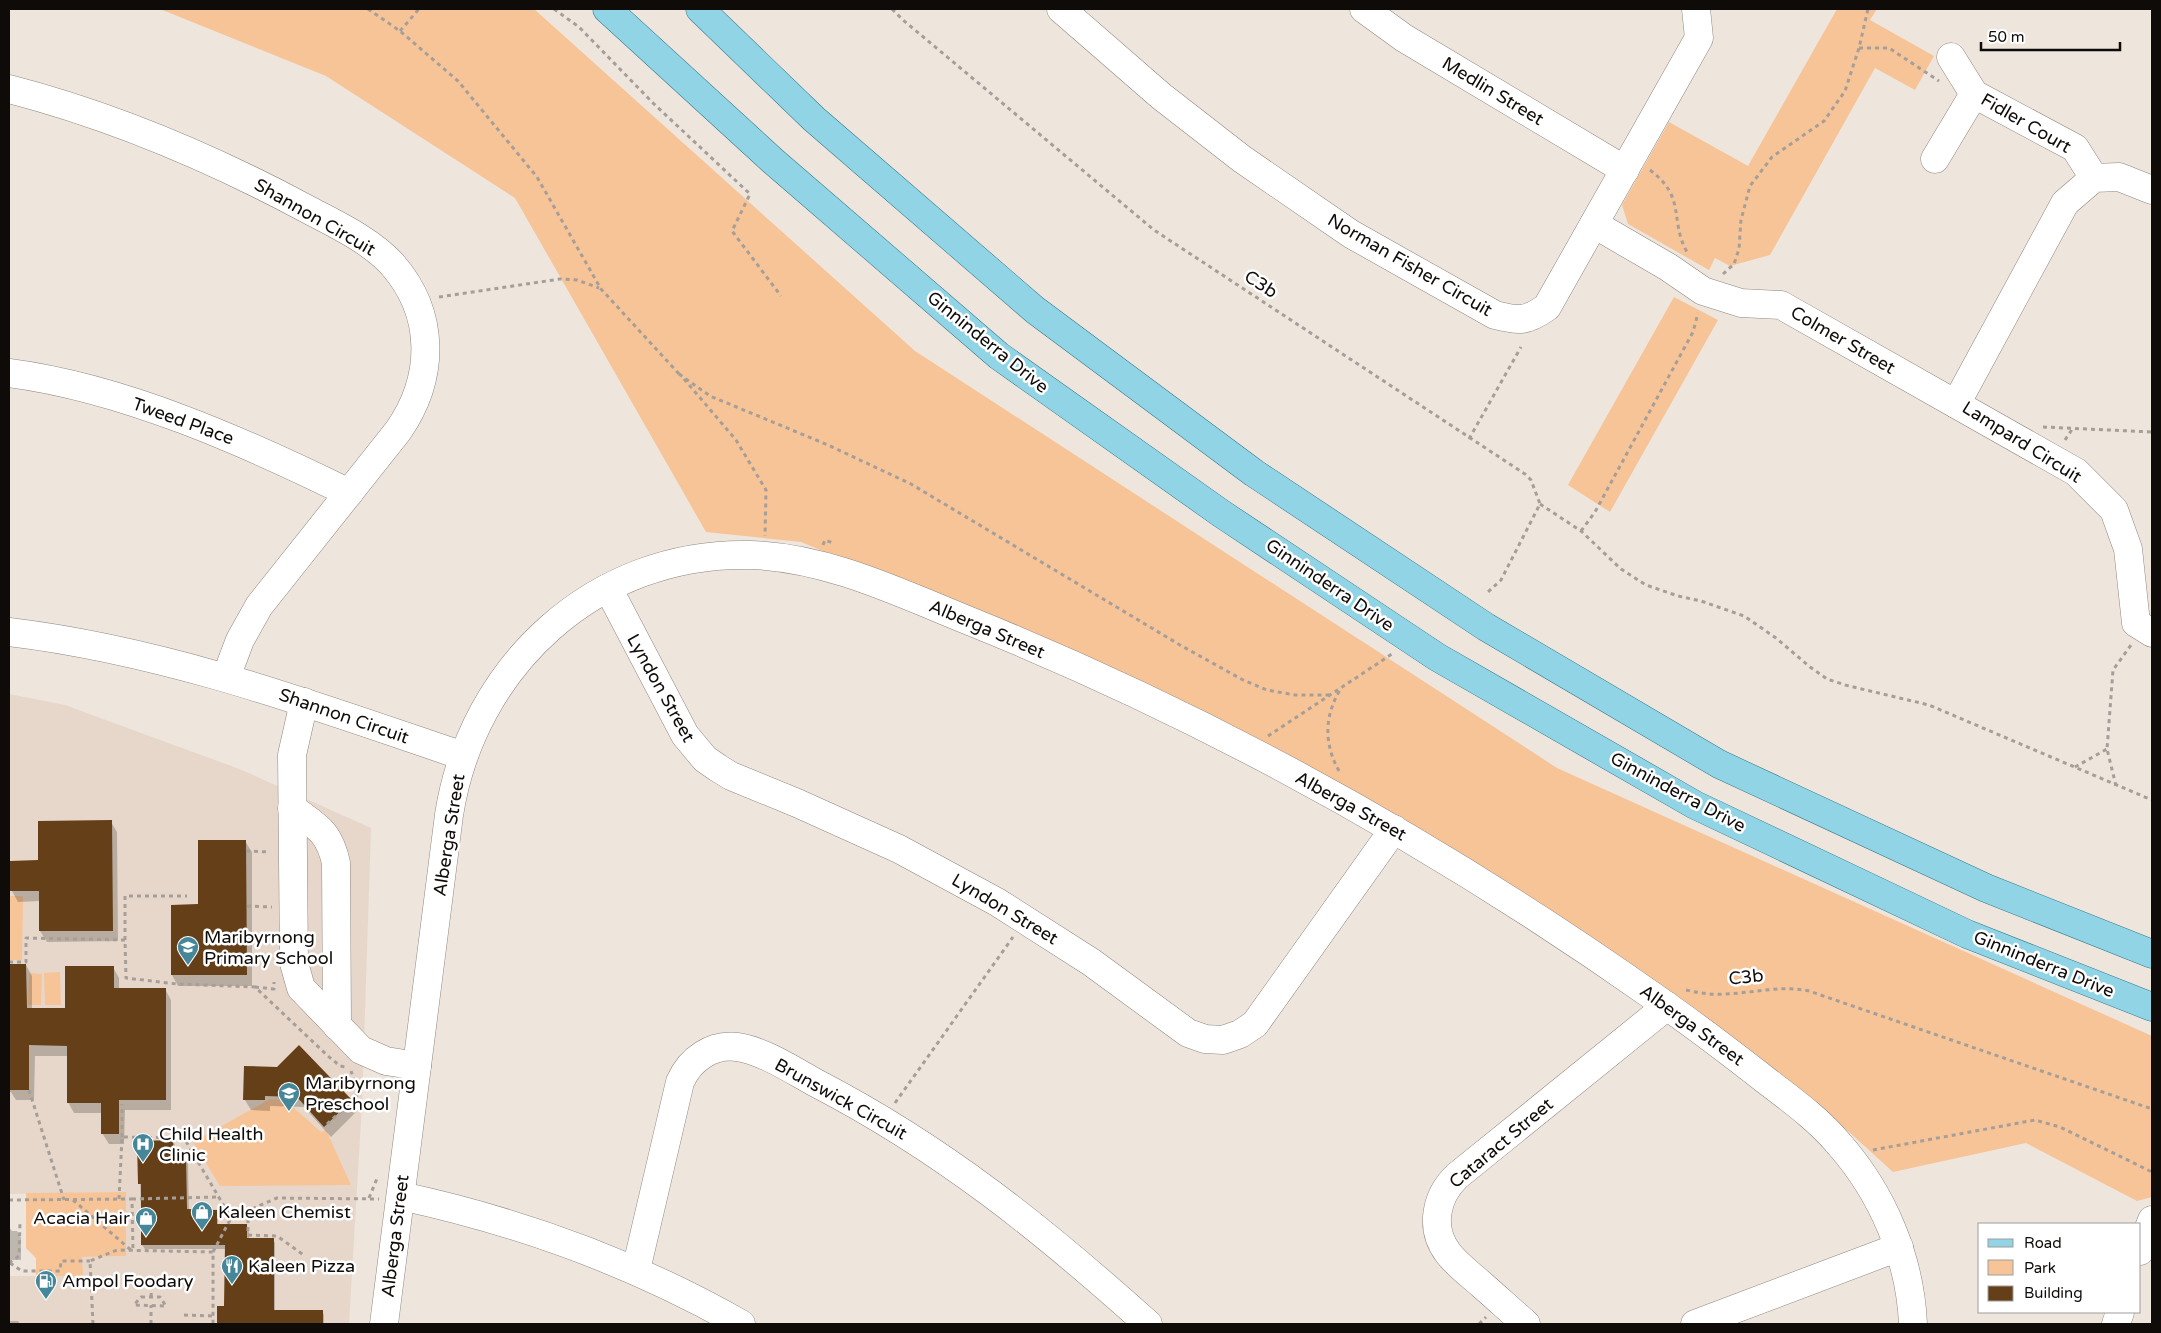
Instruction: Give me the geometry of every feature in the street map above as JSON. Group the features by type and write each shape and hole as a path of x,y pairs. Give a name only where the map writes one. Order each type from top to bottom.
{"main road":[{"name":"Ginninderra Drive","path":"607,9 773,161 999,356 1222,514 1437,657 1695,805 1967,934 2152,1007"},
{"path":"700,9 814,119 1035,310 1254,474 1486,627 1719,764 1986,888 2152,954"}],"street":[{"name":"Norman Fisher Circuit","path":"1061,9 1161,96 1242,159 1351,234 1495,315 1516,320 1532,318 1546,307 1699,38 1696,9"},
{"name":"Medlin Street","path":"1364,9 1404,38 1624,170"},
{"name":"Fidler Court","path":"1951,57 1974,94 2075,148 2094,178"},
{"name":"Shannon Circuit","path":"9,90 127,127 225,167 319,215 378,252 401,276 417,305 425,337 426,354 424,371 415,403 398,431 259,606 240,640 226,677"},
{"name":"Fidler Court","path":"1935,159 1974,94"},
{"path":"2094,178 2119,177 2152,190"},
{"name":"Lampard Circuit","path":"2094,178 2066,203 1956,404 2076,472 2114,510 2128,549 2137,641"},
{"name":"Colmer Street","path":"1594,224 1668,267 1703,291 1741,303 1781,305 1956,404"},
{"name":"Tweed Place","path":"9,372 56,381 156,410 254,448 349,492"},
{"name":"Alberga Street","path":"384,1324 394,1197 417,1066 449,815 463,756 483,710 496,689 527,649 565,615 608,588 630,578 677,563 725,556 765,556 799,560 823,566 927,604 1086,671 1242,746 1394,829 1532,914 1675,998 1801,1107 1831,1135 1853,1160 1880,1202 1899,1247 1910,1291 1913,1324"},
{"name":"Lyndon Street","path":"608,588 677,722 685,735 706,759 731,776 797,803 899,849 1025,920 1106,973 1188,1033 1205,1039 1223,1040 1232,1038 1248,1029 1260,1016 1394,829"},
{"name":"Shannon Circuit","path":"9,632 128,652 226,677 463,756"},
{"path":"304,702 292,755 294,963 301,988 361,1050 386,1061 417,1066"},
{"path":"292,808 320,828 332,844 336,863 337,1026"},
{"name":"Cataract Street","path":"1526,1324 1448,1254 1439,1237 1437,1228 1440,1199 1457,1176 1675,998"},
{"name":"Brunswick Circuit","path":"636,1270 677,1090 683,1074 702,1055 728,1047 755,1052 845,1098 933,1151 1016,1210 1148,1324"},
{"path":"394,1197 449,1206 544,1234 636,1270 741,1324"},
{"path":"2141,1248 2152,1220"},
{"path":"1695,1324 1899,1247"}],"path":[{"path":"368,9 400,31 458,81 537,177 601,289 736,440 766,490 765,556"},
{"path":"554,9 579,27 652,103 750,194 732,231 781,296"},
{"path":"1581,531 1595,512 1693,332 1703,291 1734,264 1739,249 1741,220 1750,186 1772,156 1824,121 1845,91 1859,48 1868,9"},
{"name":"C3b","path":"895,10 902,20 1154,230 1469,439 1525,474 1531,480 1540,504"},
{"path":"400,31 418,11"},
{"path":"1859,48 1889,48 1946,86"},
{"path":"417,305 428,299 560,279 577,280 601,289"},
{"path":"1469,439 1520,347"},
{"path":"679,374 710,396 828,445 910,484 1180,645 1244,680 1266,690 1295,695 1332,695"},
{"path":"2035,426 2152,432"},
{"path":"1488,592 1501,580 1540,504 1581,531 1621,570 1646,585 1744,616 1776,638 1794,655 1826,679 1929,705 2152,800"},
{"path":"2116,786 2107,749 2113,670 2137,641"},
{"path":"1242,746 1263,739 1392,654"},
{"path":"1340,689 1330,712 1327,736 1333,761 1343,776"},
{"path":"2074,767 2107,749"},
{"path":"246,851 276,852"},
{"path":"187,896 125,896 126,978 177,984 274,989 274,981"},
{"path":"247,906 275,907"},
{"path":"883,1120 1025,920"},
{"path":"9,962 26,962 26,938 125,940"},
{"path":"255,987 340,1066 359,1070"},
{"name":"C3b","path":"1675,998 1774,988 1809,991 2152,1109"},
{"path":"327,1124 356,1098 358,1091 350,1068"},
{"path":"29,1090 64,1200"},
{"path":"119,1199 122,1104"},
{"path":"1853,1160 1863,1152 1877,1148 2035,1120 2060,1127 2152,1172"},
{"path":"122,1138 184,1138 231,1218"},
{"path":"9,1200 220,1197"},
{"path":"213,1324 213,1252 231,1218 277,1198 394,1197"},
{"path":"132,1199 133,1251"},
{"path":"73,1200 133,1251"},
{"path":"248,1211 248,1235 277,1236 305,1256"},
{"path":"20,1222 20,1256 9,1263 22,1271 60,1271 60,1261 90,1261 118,1250 213,1252"},
{"path":"90,1261 93,1324"},
{"path":"151,1296 152,1280"},
{"path":"151,1296 160,1297 166,1306 151,1306 134,1305 141,1297 151,1296"},
{"path":"151,1306 151,1324"},
{"path":"184,1315 213,1316"}],"shaded area":[{"name":"Maribyrnong Primary School","path":"9,694 65,705 242,770 371,828 362,1104 349,1324 9,1324 9,1276 82,1276 82,1257 126,1256 126,1192 9,1194"}],"green space":[{"path":"160,9 534,9 915,351 1557,768 2152,1036 2152,1197 2137,1201 2026,1143 1893,1172 1849,1132 1778,1074 1459,858 842,559 801,542 706,532 515,198 326,76"},
{"path":"1837,9 1877,9 1870,20 1934,56 1915,90 1875,68 1770,255 1730,266 1715,258 1709,270 1628,224 1622,205 1669,122 1748,166"},
{"path":"1674,297 1718,320 1610,512 1568,485"},
{"path":"9,896 23,896 22,960 9,960"},
{"path":"60,972 61,1005 45,1005 44,973"},
{"path":"29,973 42,974 41,1005 28,1005"},
{"name":"Maribyrnong Preschool","path":"270,1099 285,1100 321,1132 326,1130 351,1185 220,1186 193,1142"},
{"path":"126,1192 126,1256 82,1257 83,1276 36,1276 36,1258 26,1248 26,1193"}],"building":[{"path":"112,820 113,931 39,931 39,891 10,891 10,861 38,860 38,821"},
{"path":"198,840 246,840 247,975 171,975 171,905 198,904"},
{"path":"9,964 26,964 27,1008 65,1008 65,966 114,966 114,988 166,988 166,1100 119,1100 119,1134 101,1134 101,1103 67,1103 67,1046 29,1045 29,1090 9,1090"},
{"path":"299,1045 352,1100 324,1127 297,1097 265,1096 265,1100 243,1100 244,1066 277,1067"},
{"path":"173,1140 174,1156 186,1156 187,1209 217,1210 217,1224 247,1224 247,1238 274,1238 274,1310 323,1310 323,1324 217,1324 217,1306 224,1306 225,1245 141,1245 141,1184 138,1184 137,1141"}],"place":[{"name":"Maribyrnong Primary School","path":"188,966"},
{"name":"Maribyrnong Preschool","path":"289,1112"},
{"name":"Child Health Clinic","path":"143,1163"},
{"name":"Kaleen Chemist","path":"202,1231"},
{"name":"Acacia Hair","path":"146,1237"},
{"name":"Kaleen Pizza","path":"232,1285"},
{"name":"Ampol Foodary","path":"46,1300"}]}
